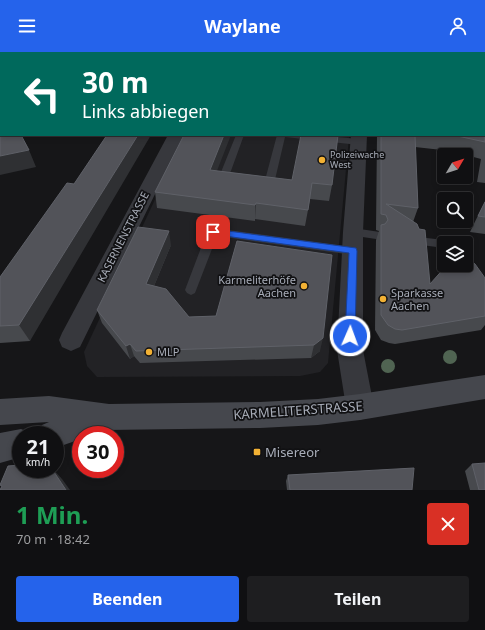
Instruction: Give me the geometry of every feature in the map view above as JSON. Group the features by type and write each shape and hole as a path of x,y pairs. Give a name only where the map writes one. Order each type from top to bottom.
{"street":[{"name":"KASERNENSTRASSE","path":"71,340 175,136"},
{"path":"359,139 353,242 350,350 360,407"},
{"name":"KARMELITERSTRASSE","path":"0,412 49,409 109,417 260,415 318,412 360,407 485,387"},
{"name":"KARMELITERSTRASSE","path":"64,431 109,417"},
{"path":"0,448 12,445"}],"lane":[{"path":"238,184 222,182 240,136"},
{"path":"253,186 268,188 281,136"},
{"path":"306,136 359,139"},
{"path":"191,290 213,232 353,242 376,235"},
{"path":"418,241 437,243"}],"shaded area":[{"path":"185,136 349,137 328,363 320,372 300,376 97,377 87,366 84,352"}],"building":[{"path":"0,136 22,136 29,150 0,156"},
{"path":"106,136 137,136 19,325 0,326 0,277 67,183 74,184"},
{"path":"183,136 224,136 210,170 292,180 301,136 338,136 332,185 312,183 308,210 256,203 255,205 155,192"},
{"path":"381,136 415,136 418,208 386,204 417,224 419,229 425,230 430,284 441,272 473,272 473,262 475,264 485,278 485,316 402,330 395,329 388,325 381,315 381,225 385,224 388,220 386,215 381,214"},
{"path":"458,136 485,136 485,142"},
{"path":"485,202 485,217 478,216"},
{"name":"Karmeliterhöfe Aachen","path":"138,227 169,231 146,284 166,289 189,317 216,316 237,241 332,255 323,338 314,345 136,351 130,344 126,346 97,310"},
{"path":"485,463 485,490 479,490 472,464"},
{"path":"8,466 12,466 12,478 58,478 66,490 0,490 2,486 0,485"},
{"path":"414,468 412,490 290,490 288,475"}],"place":[{"name":"Polizeiwache West","path":"322,160"},
{"name":"Karmeliterhöfe Aachen","path":"304,286"},
{"name":"Sparkasse Aachen","path":"383,299"},
{"name":"MLP","path":"149,352"},
{"name":"Misereor","path":"257,452"}],"route":[{"path":"213,232 353,251 350,336"}]}
